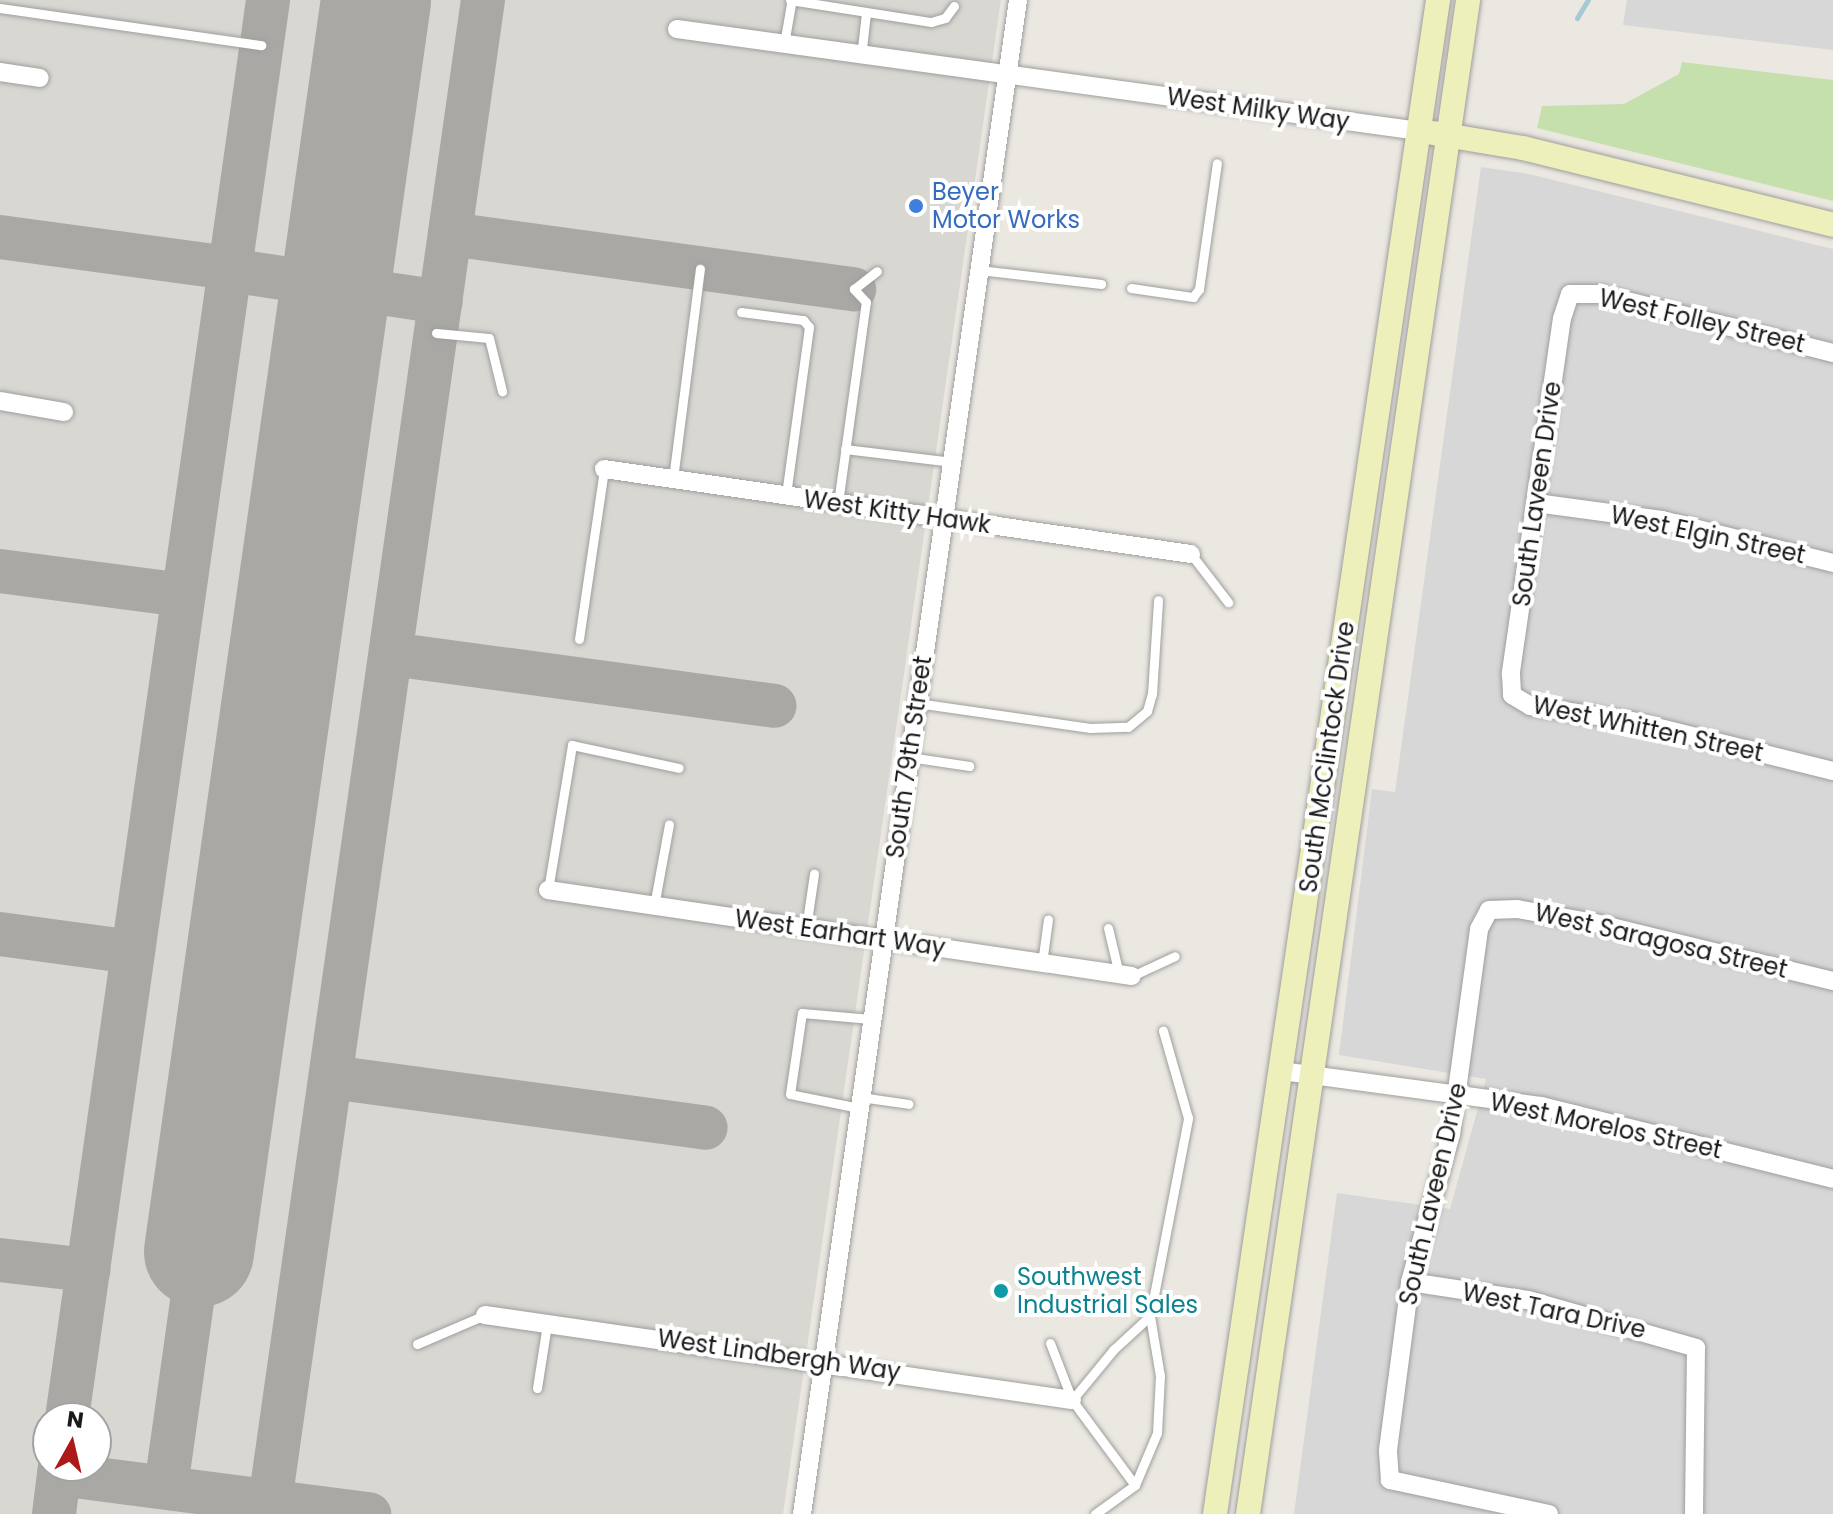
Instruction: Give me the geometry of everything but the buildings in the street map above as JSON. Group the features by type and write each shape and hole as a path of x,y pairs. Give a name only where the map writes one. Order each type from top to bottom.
{"main road":[{"name":"South McClintock Drive","path":"1215,1514 1438,0"},
{"name":"South McClintock Drive","path":"1248,1514 1468,0"},
{"name":"West Milky Way","path":"1419,131 1560,156 1833,225"}],"street":[{"name":"South 79th Street","path":"802,1514 1018,0"},
{"name":"West Milky Way","path":"677,29 861,57 1419,131"},
{"path":"0,72 40,78"},
{"name":"West Folley Street","path":"1570,294 1599,294 1833,353"},
{"name":"South Laveen Drive","path":"1512,695 1562,318 1570,294"},
{"path":"0,401 64,412"},
{"name":"West Kitty Hawk","path":"604,469 1191,554"},
{"name":"West Elgin Street","path":"1536,503 1662,520 1833,563"},
{"name":"West Whitten Street","path":"1512,695 1530,706 1632,721 1833,771"},
{"name":"West Earhart Way","path":"548,890 1125,975"},
{"name":"West Saragosa Street","path":"1489,910 1517,909 1595,923 1833,981"},
{"name":"South Laveen Drive","path":"1489,910 1479,929 1458,1095 1410,1282 1388,1450 1390,1480 1549,1514"},
{"name":"West Morelos Street","path":"1282,1071 1541,1106 1833,1179"},
{"name":"West Tara Drive","path":"1410,1282 1528,1300 1696,1348 1694,1514"},
{"name":"West Lindbergh Way","path":"485,1315 822,1360 1072,1400"}],"lane":[{"path":"784,46 791,2 931,22 945,18 954,6"},
{"path":"0,8 261,45"},
{"path":"861,57 866,13"},
{"path":"1131,288 1193,297 1199,289 1217,163"},
{"path":"673,479 700,269"},
{"path":"979,270 1101,284"},
{"path":"838,503 866,302 854,289 877,271"},
{"path":"741,312 803,320 809,327 786,495"},
{"path":"436,333 489,338 502,391"},
{"path":"845,449 952,462"},
{"path":"579,639 604,469"},
{"path":"1191,554 1228,602"},
{"path":"917,703 1090,728 1128,727 1147,711 1152,694 1158,600"},
{"path":"548,890 572,745 679,768"},
{"path":"909,757 969,766"},
{"path":"654,906 669,824"},
{"path":"806,928 814,874"},
{"path":"1042,963 1048,919"},
{"path":"1108,928 1125,975 1175,956"},
{"path":"871,1019 802,1013 790,1094 860,1103 909,1104"},
{"path":"1095,1514 1135,1485 1157,1433 1160,1376 1150,1316 1188,1118 1163,1031"},
{"path":"417,1344 485,1315"},
{"path":"1072,1400 1113,1350 1150,1316"},
{"path":"537,1388 547,1323"},
{"path":"1050,1343 1072,1400 1135,1485"}],"shaded area":[{"path":"0,0 1001,0 783,1514 0,1514"},
{"path":"1627,0 1833,0 1833,50 1623,25"},
{"path":"1481,167 1529,174 1833,249 1833,1514 1294,1514 1337,1193 1450,1209 1486,1079 1339,1055 1372,789 1395,792"}],"green space":[{"path":"1682,62 1833,80 1833,201 1537,128 1542,106 1624,104 1679,74"}],"waterway":[{"path":"1577,18 1588,0"}],"taxiway":[{"path":"69,1402 268,0"},
{"path":"270,1502 483,0"},
{"path":"450,234 854,289"},
{"path":"0,237 229,268"},
{"path":"229,270 441,302"},
{"path":"0,571 183,595"},
{"path":"391,654 774,706"},
{"path":"0,934 133,952"},
{"path":"331,1077 706,1128"},
{"path":"166,1487 199,1252"},
{"path":"0,1260 88,1270"},
{"path":"112,1481 369,1514"},
{"path":"54,1514 58,1482"}],"runway":[{"path":"199,1252 376,0"}],"place":[{"name":"Beyer Motor Works","path":"916,206"},
{"name":"Southwest Industrial Sales","path":"1001,1291"}]}
